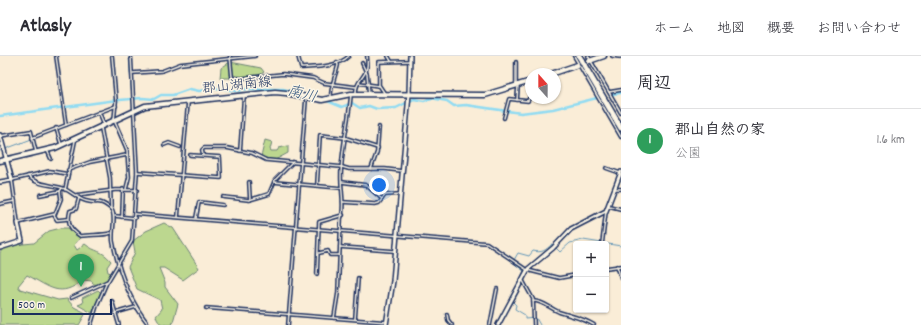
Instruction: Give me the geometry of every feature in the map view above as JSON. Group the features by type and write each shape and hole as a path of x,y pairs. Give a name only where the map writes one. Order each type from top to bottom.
{"highway":[{"path":"583,61 621,123"},
{"path":"583,61 621,128"}],"main road":[{"path":"561,70 583,61 604,56"},
{"name":"郡山湖南線","path":"0,161 36,153 62,145 145,106 280,92 322,100 354,94 486,95 525,83"}],"street":[{"path":"56,56 66,126"},
{"path":"112,56 116,100 114,120 126,149 129,177 126,189"},
{"path":"91,325 97,305 107,282 131,245 135,218 138,172 131,56"},
{"path":"132,73 164,71 180,64 230,57 255,56"},
{"path":"298,56 301,68 326,66 349,56"},
{"path":"334,318 338,293 339,255 343,215 341,188 342,167 354,94 356,87 368,68 367,56"},
{"path":"388,56 391,61"},
{"path":"206,308 334,318 386,324 396,251 409,94 410,56"},
{"path":"574,56 583,61 609,92 621,113"},
{"path":"583,61 588,56"},
{"path":"612,56 621,57"},
{"path":"230,57 232,77 235,79 283,74 313,78 324,83 356,87"},
{"path":"385,94 380,86 379,62 410,61"},
{"path":"583,61 621,137"},
{"path":"331,98 331,91 338,65 337,62"},
{"path":"516,62 517,100"},
{"path":"362,63 366,73 369,94"},
{"path":"359,83 380,86"},
{"path":"609,92 621,90"},
{"path":"240,151 244,95"},
{"path":"288,325 306,97"},
{"path":"504,118 509,99 525,101"},
{"path":"178,218 188,102"},
{"path":"617,106 621,104"},
{"path":"32,138 116,106"},
{"path":"99,112 107,159 111,209 114,216 111,233 117,265 130,296 149,325"},
{"path":"372,169 378,148 379,127"},
{"path":"56,128 62,145"},
{"path":"0,248 12,242 21,241 12,180 8,160 0,135 31,131 36,153"},
{"path":"317,185 321,135 346,138 378,148"},
{"path":"65,190 68,170 76,138"},
{"path":"164,145 169,143 180,147"},
{"path":"203,155 202,149 207,148 252,153 266,160 318,164 349,169 389,169 402,172"},
{"path":"47,150 51,159"},
{"path":"138,172 221,178 220,157 190,155"},
{"path":"68,170 107,159 127,156"},
{"path":"223,197 250,200 270,194 274,182 293,162"},
{"path":"602,241 606,211 621,173 606,168"},
{"path":"0,182 51,171 68,174"},
{"path":"28,176 34,181 62,188 76,194 123,189 137,190"},
{"path":"249,182 250,200"},
{"path":"274,182 341,188"},
{"path":"342,182 366,185 382,199"},
{"path":"54,215 61,200 60,191 62,188"},
{"path":"122,217 123,189"},
{"path":"614,189 621,189"},
{"path":"40,195 60,191"},
{"path":"76,194 79,198 89,202 102,201 111,209"},
{"path":"343,202 368,205 378,204 382,199 390,194 400,194"},
{"path":"79,198 76,209 70,210 68,219 70,227 80,236 111,233"},
{"path":"0,204 15,201"},
{"path":"196,218 199,202 223,205"},
{"path":"609,206 621,209"},
{"path":"498,325 527,270 553,248 570,229 606,211"},
{"path":"135,214 490,243 527,270 559,278 573,276"},
{"path":"18,222 54,215"},
{"path":"54,215 57,220 68,219"},
{"path":"317,274 320,221 343,215"},
{"path":"114,216 135,218"},
{"path":"340,247 396,251"},
{"path":"319,253 327,251 330,255 339,255"},
{"path":"616,266 621,278"},
{"path":"609,267 621,266"},
{"path":"355,320 358,278"},
{"path":"522,279 533,301 534,325"},
{"path":"71,298 107,282"},
{"path":"490,325 497,289"},
{"path":"112,301 119,325"},
{"path":"533,301 540,301 557,311 584,319 594,325"},
{"path":"115,313 136,307"},
{"path":"447,314 448,320 452,325"}],"green space":[{"path":"230,62 261,68 264,72 256,76 242,77 230,74 232,78 220,78 221,68"},
{"path":"265,140 272,142 270,149 271,151 277,151 279,148 288,146 288,153 275,160 261,157"},
{"path":"164,223 173,228 199,268 183,280 164,268 159,268 165,283 165,287 178,304 172,325 164,325 158,321 156,316 162,309 160,300 137,289 128,267 135,252 133,241 146,231"},
{"path":"68,228 80,238 74,245 77,250 85,244 101,253 111,261 107,267 108,272 111,273 108,278 99,284 93,284 92,281 83,280 75,286 61,290 49,287 27,275 18,286 20,289 58,300 67,299 74,307 86,313 79,325 0,325 0,253 2,249 13,245 34,243 49,231"},
{"path":"98,290 101,293 92,313 78,305 83,303 82,298"}],"waterway":[{"path":"129,56 132,100"},
{"name":"南川","path":"0,116 109,101 142,98 154,99 161,95 173,95 190,89 199,91 220,88 236,91 247,89 283,89 319,98"},
{"name":"南川","path":"612,94 621,93"},
{"name":"南川","path":"325,100 342,107 352,103 360,108 369,106 377,109 396,108 414,99 424,101 431,98 447,101 454,106 466,105 521,113 553,109 597,98"},
{"path":"62,107 65,125"},
{"path":"0,151 50,132"},
{"path":"133,215 188,219"},
{"path":"241,223 395,237"},
{"path":"398,237 487,244"},
{"path":"556,248 560,252 570,243 583,240 621,246"},
{"path":"490,244 496,248"},
{"path":"514,260 518,253 529,256 533,251 541,252 552,244 554,245"},
{"path":"507,258 524,271 517,286"},
{"path":"512,301 516,305 515,309 525,315 525,319 536,318 540,325"}],"place":[{"name":"郡山自然の家","path":"81,287"}]}
